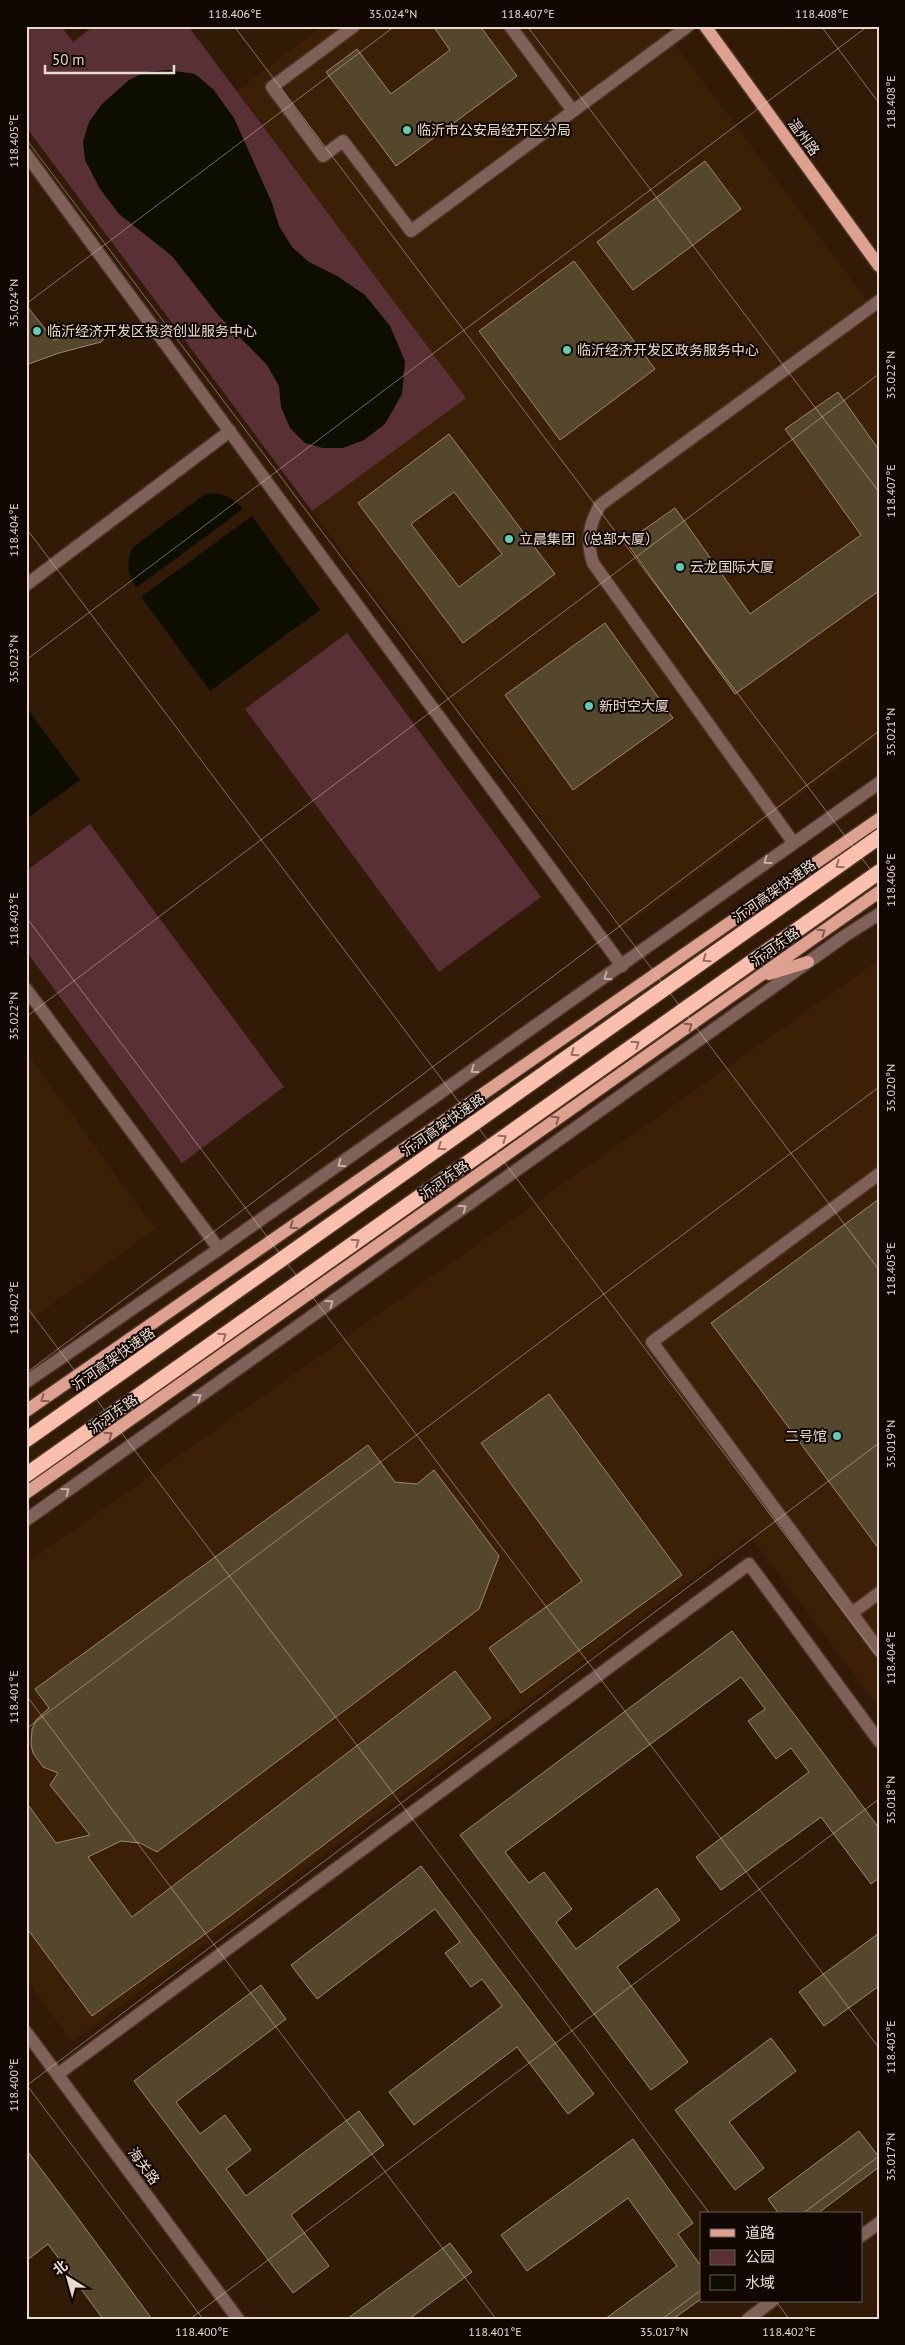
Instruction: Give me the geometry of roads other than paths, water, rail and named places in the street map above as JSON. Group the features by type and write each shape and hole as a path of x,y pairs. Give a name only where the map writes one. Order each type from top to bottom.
{"highway":[{"name":"沂河高架快速路","path":"26,1440 879,837"},
{"path":"26,1475 879,872"}],"main road":[{"name":"温州路","path":"705,26 879,266"},
{"path":"26,1411 879,818"},
{"name":"沂河东路","path":"26,1493 879,892"},
{"path":"759,976 808,962"}],"street":[{"path":"354,26 272,87 323,156 343,141 411,231 688,26"},
{"path":"510,26 573,111"},
{"path":"26,154 622,966"},
{"path":"793,842 593,563 589,550 588,534 592,519 600,505 879,300"},
{"path":"26,585 230,431"},
{"path":"26,1382 219,1249 622,966 793,842 879,784"},
{"path":"26,1520 808,962 879,914"},
{"path":"26,989 219,1249"},
{"path":"879,1174 652,1342 879,1650"},
{"path":"58,2074 749,1564 879,1741"},
{"path":"852,1614 879,1593"},
{"name":"海关路","path":"26,2032 238,2319"},
{"path":"862,2235 879,2223"},
{"path":"748,2319 771,2302"}],"water":[{"path":"168,70 195,74 213,89 234,118 272,203 279,226 292,247 309,262 337,276 365,295 390,326 405,361 402,394 385,424 364,440 343,448 323,448 305,443 290,428 281,407 279,386 267,365 219,316 172,256 119,214 100,189 85,160 83,142 89,122 102,104 129,80 145,72"},
{"path":"215,493 230,498 243,509 136,588 128,568 133,547 205,494"},
{"path":"252,516 320,610 210,691 141,597"},
{"path":"26,707 80,780 26,819"}],"place":[{"name":"临沂市公安局经开区分局","path":"407,130"},
{"name":"临沂经济开发区投资创业服务中心","path":"37,331"},
{"name":"临沂经济开发区政务服务中心","path":"567,350"},
{"name":"立晨集团（总部大厦）","path":"509,539"},
{"name":"云龙国际大厦","path":"680,567"},
{"name":"新时空大厦","path":"589,706"},
{"name":"二号馆","path":"837,1436"}]}
